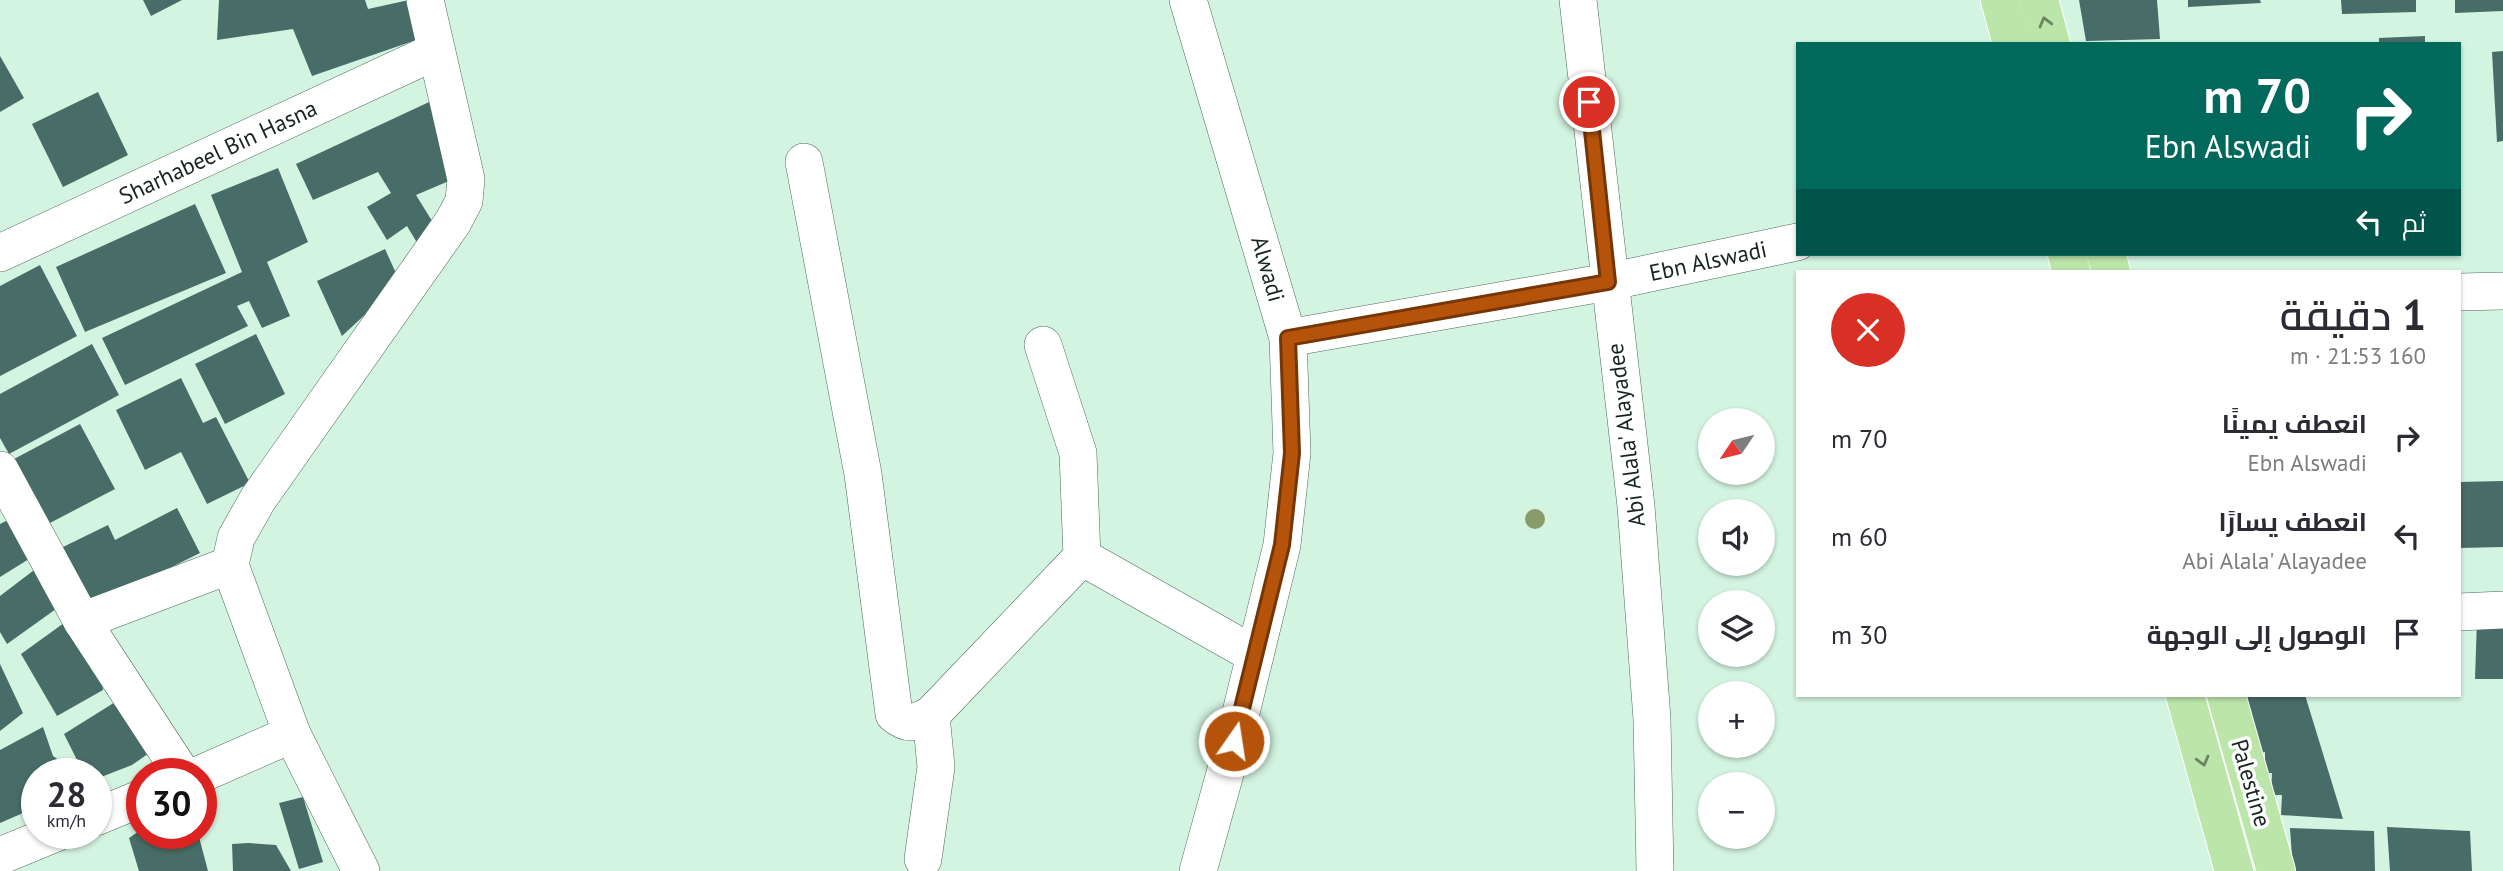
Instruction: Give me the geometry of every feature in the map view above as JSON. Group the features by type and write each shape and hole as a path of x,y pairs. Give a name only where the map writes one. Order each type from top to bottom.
{"main road":[{"path":"2000,0 2011,42"},
{"path":"2039,0 2050,42"},
{"name":"Palestine","path":"2186,697 2234,871"},
{"name":"Palestine","path":"2227,697 2276,871"}],"street":[{"path":"361,871 292,734 230,565 236,538 258,499 453,222 464,201 466,179 425,0"},
{"name":"Alwadi","path":"1188,0 1288,338 1292,453 1282,545 1198,871"},
{"name":"Abi Alala' Alayadee","path":"1578,0 1608,282 1636,506 1651,719 1655,871"},
{"name":"Sharhabeel Bin Hasna","path":"0,253 436,51"},
{"path":"804,162 863,474 894,714 903,722 913,724 931,715 1082,557 1078,453 1043,345"},
{"name":"Ebn Alswadi","path":"1288,338 1608,282 1796,242"},
{"path":"2461,292 2503,291"},
{"path":"0,470 82,621 172,758"},
{"path":"1082,557 1255,655"},
{"path":"82,621 230,565"},
{"path":"2461,612 2503,610"},
{"path":"923,859 936,767 931,715"},
{"path":"217,767 292,734"},
{"path":"0,856 21,847"}],"building":[{"path":"143,0 182,0 151,16"},
{"path":"219,0 365,0 368,9 409,0 419,39 312,76 293,29 217,40"},
{"path":"2079,0 2157,0 2160,39 2086,41"},
{"path":"2188,0 2260,0 2261,3 2188,7"},
{"path":"2341,0 2416,0 2416,12 2342,14"},
{"path":"2455,0 2503,0 2503,11 2455,13"},
{"path":"2425,36 2425,42 2379,42 2379,38"},
{"path":"2503,51 2503,141 2497,142 2492,52"},
{"path":"0,56 24,98 0,112"},
{"path":"98,92 128,155 63,187 32,124"},
{"path":"442,96 456,178 416,195 440,234 419,246 407,226 387,240 367,207 391,193 378,172 313,200 296,164"},
{"path":"278,168 308,242 267,262 290,316 262,328 249,301 237,306 248,326 125,385 102,338 242,272 211,195"},
{"path":"195,204 226,273 85,332 56,267"},
{"path":"385,249 400,282 342,336 317,281"},
{"path":"40,265 77,336 0,376 0,286"},
{"path":"256,334 285,394 225,424 195,364"},
{"path":"92,344 119,395 9,454 0,438 0,394"},
{"path":"181,378 203,423 216,417 250,483 207,504 181,452 145,470 116,410"},
{"path":"80,424 115,489 48,524 14,459"},
{"path":"2503,481 2503,547 2461,548 2461,482"},
{"path":"177,508 200,553 91,607 61,548 108,525 115,540"},
{"path":"8,520 29,559 0,577 0,524"},
{"path":"42,564 70,599 7,644 0,632 0,596"},
{"path":"2477,620 2503,621 2503,679 2475,679"},
{"path":"64,623 100,673 103,690 57,716 21,654"},
{"path":"0,664 23,713 0,731"},
{"path":"2235,697 2306,697 2343,819 2281,815 2282,795 2271,795 2272,773 2265,773 2265,752 2253,755"},
{"path":"120,699 152,751 142,758 126,758 126,767 112,773 112,758 76,758 64,734"},
{"path":"43,727 56,758 21,758 21,814 0,823 0,750"},
{"path":"303,797 323,862 299,869 279,803"},
{"path":"2387,827 2470,831 2472,871 2390,871"},
{"path":"2290,828 2374,831 2375,871 2293,871"},
{"path":"232,844 276,845 291,871 233,871"},
{"path":"132,849 202,849 208,871 139,871"}],"route":[{"path":"1234,741 1282,545 1292,453 1288,338 1608,282 1589,102"}]}
